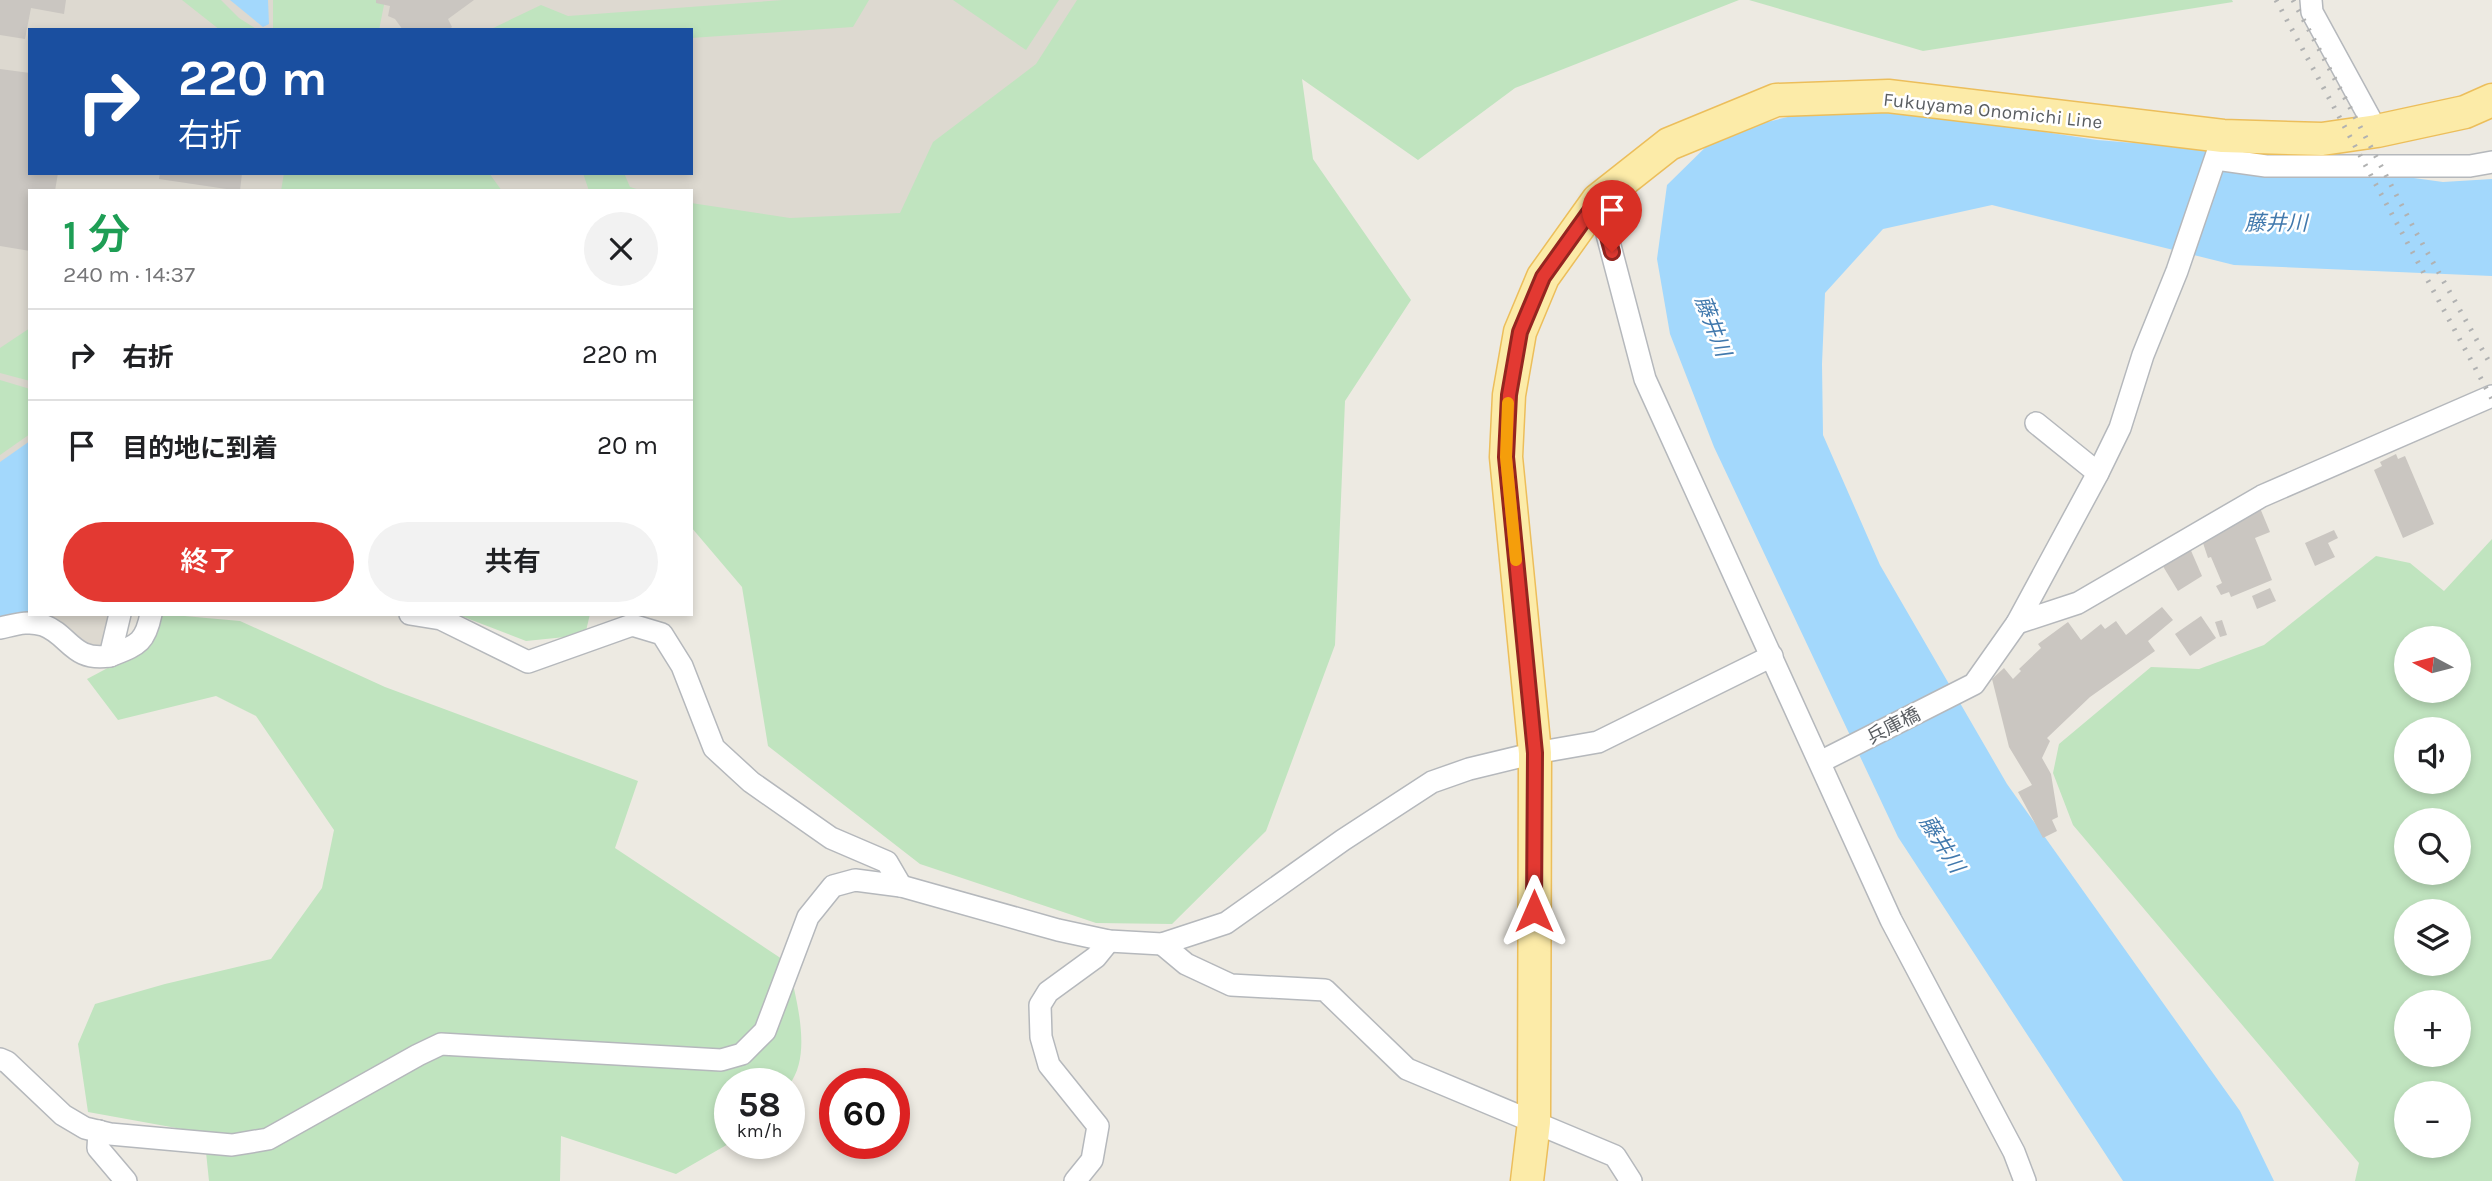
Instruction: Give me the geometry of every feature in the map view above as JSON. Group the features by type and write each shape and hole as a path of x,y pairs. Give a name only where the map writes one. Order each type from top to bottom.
{"main road":[{"name":"Fukuyama Onomichi Line","path":"1527,1181 1534,1122 1535,753 1506,457 1509,395 1520,332 1543,277 1598,200 1669,144 1776,100 1888,96 2218,153 2377,131 2465,112 2492,100"}],"street":[{"path":"2311,0 2312,12 2377,131"},
{"path":"2218,153 2266,166 2470,166 2492,162"},
{"name":"兵庫橋","path":"1827,759 1974,684 2017,623 2120,428 2143,355 2177,271 2218,153"},
{"path":"1598,200 1645,379 1772,656 1827,759 1891,920 2014,1152 2025,1181"},
{"path":"2017,623 2078,603 2262,496 2492,396"},
{"path":"2036,423 2098,473"},
{"path":"110,656 120,616"},
{"path":"0,628 25,622 45,626 79,652 97,658 110,656 139,644 147,632 151,616"},
{"path":"422,616 441,619 528,662 632,625 662,634 682,666 714,748 751,782 831,838 887,862 901,886"},
{"path":"0,1059 7,1062 63,1115 85,1128 232,1145 268,1139 441,1044 721,1060 742,1054 765,1031 808,917 833,886 855,880 901,886 1109,942 1162,944 1226,923 1343,840 1433,782 1469,769 1535,753 1598,742 1772,656"},
{"path":"1075,1181 1092,1160 1098,1126 1049,1065 1041,1037 1040,1005 1048,992 1096,957 1109,942"},
{"path":"1162,944 1186,964 1231,985 1325,990 1407,1069 1615,1156 1631,1181"},
{"path":"99,1131 98,1148 126,1181"}],"shaded area":[{"path":"0,0 1095,0 926,221 693,318 693,189 28,189 28,616 120,616 110,656 25,622 0,631"}],"green space":[{"path":"182,0 221,0 239,18 255,28 217,28"},
{"path":"273,0 385,0 379,28 273,28"},
{"path":"783,0 869,0 853,27 693,38 693,28 493,28 541,5 568,16"},
{"path":"953,0 1059,0 1026,50"},
{"path":"1077,0 1739,0 1515,88 1418,160 1302,79 1313,159 1411,300 1345,401 1335,645 1266,831 1172,924 1096,923 920,864 768,746 742,587 693,529 693,203 790,218 900,213 933,142 1036,64"},
{"path":"1749,0 2232,0 2233,2 1923,51"},
{"path":"284,175 490,175 501,189 281,189"},
{"path":"584,175 625,175 630,187 636,189 588,189"},
{"path":"28,329 28,380 0,373 0,348"},
{"path":"0,380 28,388 28,435 0,455"},
{"path":"2492,539 2492,1181 2355,1181 2359,1163 2073,825 2053,773 2059,744 2151,667 2199,669 2264,645 2376,556 2410,563 2444,591"},
{"path":"161,616 240,621 385,687 638,781 615,848 788,963 800,1026 797,1068 714,1068 714,1152 676,1174 561,1136 560,1181 209,1181 204,1133 88,1112 78,1044 95,1004 271,959 322,888 334,830 256,716 216,696 118,720 87,679 147,647"},
{"path":"461,616 590,616 585,635 526,641"}],"water":[{"path":"230,0 268,0 269,24 263,27"},
{"name":"藤井川","path":"1908,111 2097,140 2196,148 2443,182 2492,179 2492,276 2234,265 1992,205 1883,229 1825,293 1823,435 1880,565 2007,784 2240,1111 2274,1181 2123,1181 1898,837 1714,447 1670,334 1657,259 1667,185 1720,133 1805,113"},
{"path":"28,442 28,615 16,615 0,623 0,462"}],"building":[{"path":"0,0 66,0 64,14 31,8 25,39 0,35"},
{"path":"376,0 474,0 448,19 451,28 402,28 395,19 388,16 390,6 376,3"},
{"path":"0,69 28,73 28,175 58,175 55,189 28,189 28,251 0,246"},
{"path":"160,175 242,175 240,189 159,179"},
{"path":"2396,454 2398,459 2405,456 2434,524 2403,538 2374,470 2382,466 2380,462"},
{"path":"2260,508 2270,532 2255,538 2272,580 2231,597 2229,592 2221,595 2216,586 2222,583 2211,557 2208,558 2200,534"},
{"path":"2334,530 2338,538 2328,543 2335,557 2315,566 2305,543"},
{"path":"2189,546 2202,576 2178,591 2161,563"},
{"path":"2270,588 2276,601 2257,609 2252,596"},
{"path":"2162,607 2173,620 2148,641 2155,651 2090,697 2047,738 2050,741 2042,758 2051,774 2058,817 2052,820 2057,831 2043,838 2018,792 2032,785 2009,747 1992,679 2004,668 2013,679 2021,671 2019,669 2041,648 2038,644 2068,622 2081,640 2101,624 2105,629 2116,621 2126,635"},
{"path":"2201,616 2216,638 2190,656 2175,634"},
{"path":"2222,620 2227,635 2220,637 2215,622"}],"railway":[{"path":"2276,0 2492,399"},
{"path":"2293,0 2417,234 2492,367"}],"slow traffic":[{"path":"1508,403 1506,457 1516,560"}],"route":[{"path":"1534,911 1535,753 1506,457 1509,395 1520,332 1543,277 1598,200 1612,252"}]}
